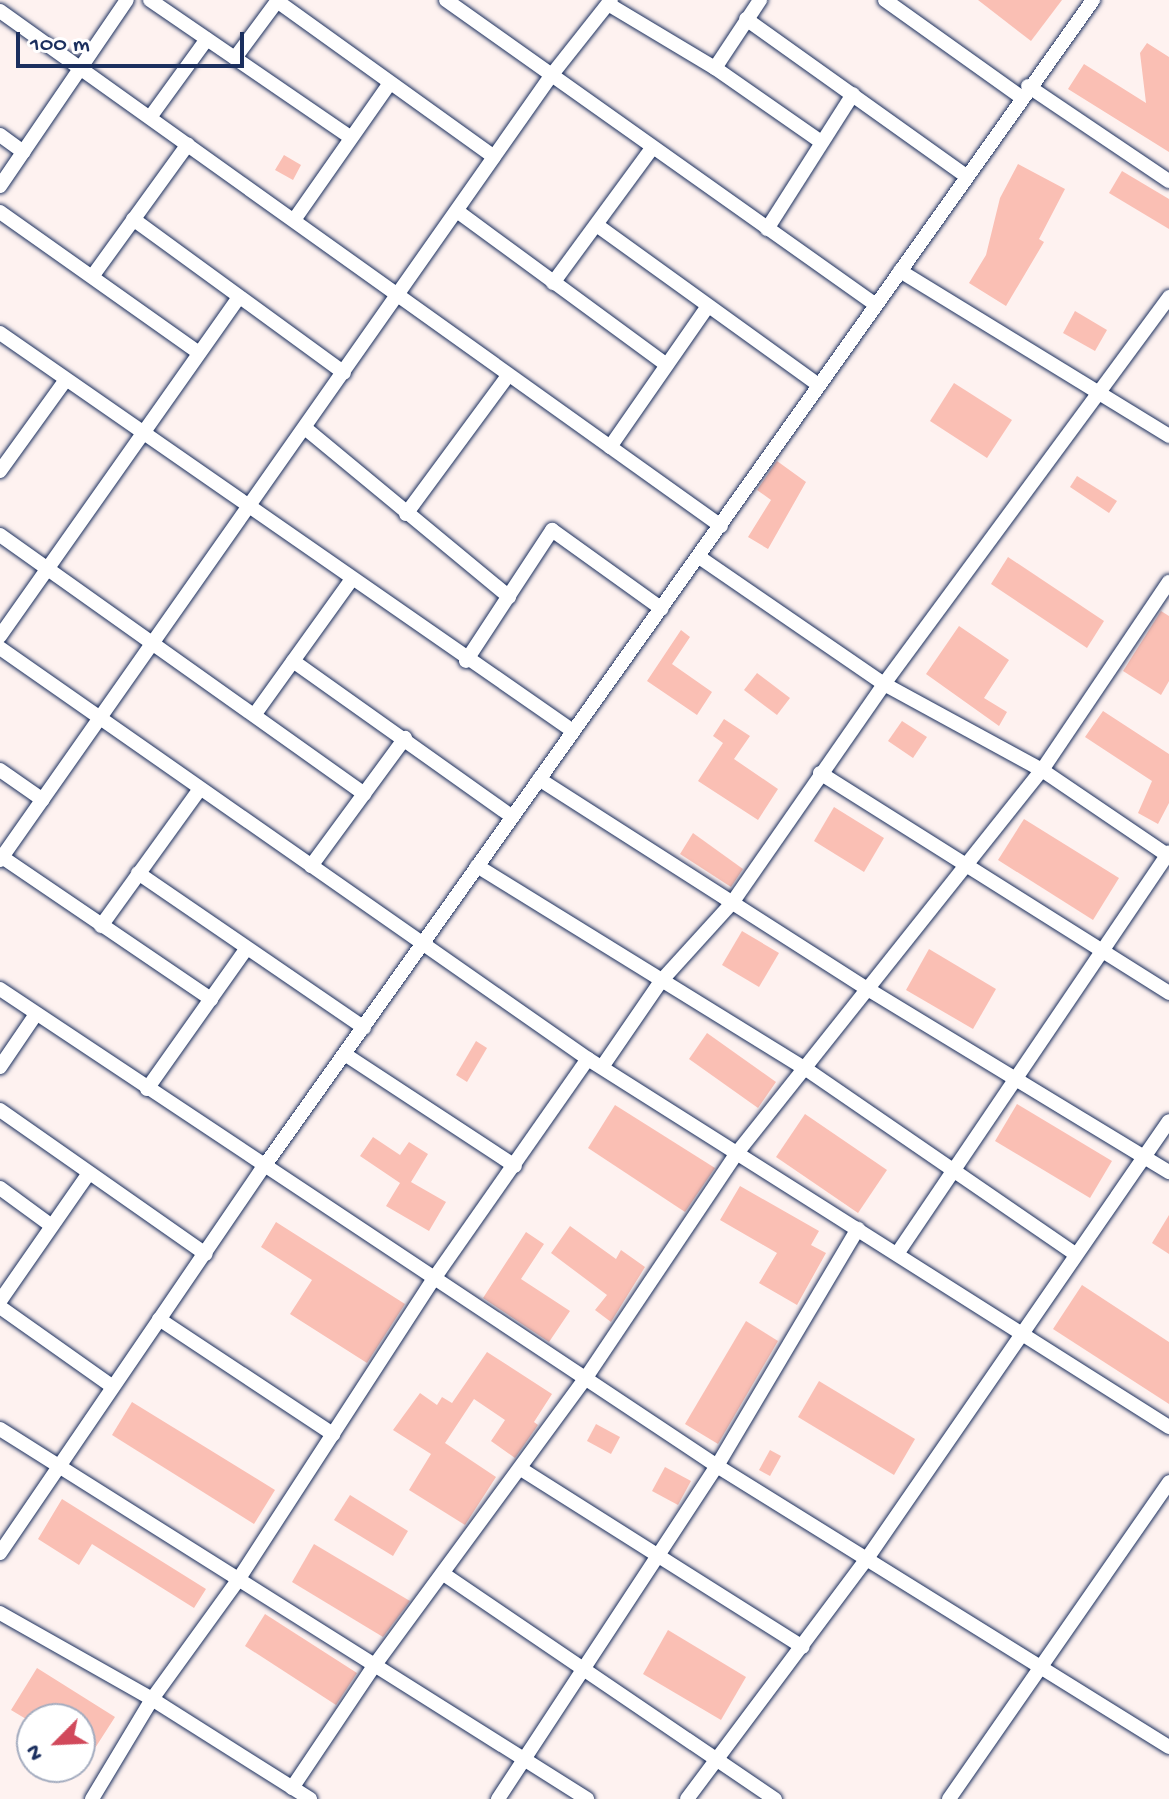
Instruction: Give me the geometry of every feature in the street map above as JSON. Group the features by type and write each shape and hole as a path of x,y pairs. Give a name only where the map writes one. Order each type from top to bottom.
{"street":[{"path":"0,186 127,0"},
{"path":"150,0 350,137"},
{"path":"715,68 760,0"},
{"path":"885,0 1024,92 1169,181"},
{"path":"0,1553 110,1385 206,1254 421,943 721,526 817,384 876,305 1024,92 1093,0"},
{"path":"235,58 277,1 494,157"},
{"path":"450,1 550,77 876,305"},
{"path":"211,999 1,859 550,77 610,2 715,68 821,142"},
{"path":"0,11 151,116 507,377 721,526"},
{"path":"746,19 965,175"},
{"path":"151,116 207,39"},
{"path":"294,220 390,83"},
{"path":"767,229 853,94"},
{"path":"0,135 23,152"},
{"path":"94,274 188,144"},
{"path":"553,283 598,226 652,148"},
{"path":"457,211 667,365"},
{"path":"0,212 94,274 198,352"},
{"path":"133,219 238,299 344,373"},
{"path":"598,226 706,309 817,384"},
{"path":"900,271 1169,436"},
{"path":"602,1067 661,981 732,903 884,684 1096,392 1169,297"},
{"path":"0,636 139,432 238,299"},
{"path":"610,447 706,309"},
{"path":"0,333 466,661 573,731"},
{"path":"406,514 507,377"},
{"path":"0,471 65,381"},
{"path":"305,428 509,597"},
{"path":"466,661 552,530 662,609"},
{"path":"0,535 152,640 364,794"},
{"path":"699,557 884,684 1042,770 1168,854 897,1254"},
{"path":"255,714 352,579"},
{"path":"292,1788 374,1666 445,1575 585,1379 737,1153 803,1067 871,991 1042,770 1169,582"},
{"path":"0,648 588,1059 1169,1427"},
{"path":"293,661 511,816"},
{"path":"311,866 405,738"},
{"path":"0,770 43,800"},
{"path":"820,773 1169,993"},
{"path":"539,779 871,991 1169,1172"},
{"path":"101,926 199,790"},
{"path":"477,866 803,1067 955,1167 1074,1253"},
{"path":"138,873 364,1028"},
{"path":"147,1089 246,949"},
{"path":"0,989 263,1168 717,1466 1039,1671 1169,1747"},
{"path":"0,1067 36,1014"},
{"path":"346,1055 515,1166"},
{"path":"92,1799 152,1699 238,1580 433,1280 588,1059"},
{"path":"0,1110 206,1254"},
{"path":"687,1799 866,1560 1023,1334 1074,1253 1169,1121"},
{"path":"0,1301 89,1173"},
{"path":"0,1188 52,1226"},
{"path":"498,1799 585,1672 717,1466 858,1229"},
{"path":"0,1307 110,1385"},
{"path":"159,1319 333,1434"},
{"path":"0,1429 587,1799"},
{"path":"521,1469 660,1553 803,1647"},
{"path":"949,1799 1169,1482"},
{"path":"445,1575 775,1799"},
{"path":"0,1613 152,1699 310,1799"}],"building":[{"path":"978,0 1062,0 1031,41"},
{"path":"1147,43 1169,57 1169,152 1068,89 1084,64 1146,103 1140,53"},
{"path":"284,155 301,165 293,180 275,170"},
{"path":"1018,164 1065,189 1039,239 1044,242 1006,306 969,283 986,255 1000,198"},
{"path":"1122,171 1169,199 1169,229 1109,193"},
{"path":"1075,311 1107,330 1095,351 1063,333"},
{"path":"954,383 1012,420 987,458 930,421"},
{"path":"777,461 806,482 768,549 748,537 771,500 757,490"},
{"path":"1077,476 1117,501 1109,513 1070,487"},
{"path":"1008,557 1104,621 1087,648 991,584"},
{"path":"1161,611 1169,616 1169,681 1161,695 1123,671"},
{"path":"959,626 1009,660 984,698 1007,712 999,726 926,674"},
{"path":"681,630 690,637 672,664 712,692 697,715 647,681"},
{"path":"757,673 790,698 777,715 744,690"},
{"path":"1103,711 1169,754 1169,803 1158,824 1138,813 1152,781 1085,737"},
{"path":"724,719 750,736 734,759 778,789 758,820 698,781 723,743 713,736"},
{"path":"902,721 927,737 913,758 888,741"},
{"path":"834,807 884,838 864,872 814,841"},
{"path":"1024,819 1119,878 1093,920 998,860"},
{"path":"693,833 743,869 731,887 680,854"},
{"path":"742,931 779,953 759,987 722,965"},
{"path":"929,949 996,989 973,1029 906,990"},
{"path":"707,1033 776,1082 758,1108 689,1059"},
{"path":"476,1041 487,1048 467,1082 456,1075"},
{"path":"1017,1104 1112,1161 1090,1198 995,1141"},
{"path":"615,1105 715,1168 685,1212 588,1148"},
{"path":"805,1114 887,1170 858,1213 776,1157"},
{"path":"373,1137 400,1155 409,1142 428,1154 411,1182 446,1202 429,1231 386,1206 400,1183 360,1156"},
{"path":"740,1186 819,1231 811,1245 826,1253 797,1305 759,1283 777,1253 720,1220"},
{"path":"1169,1215 1169,1254 1152,1243"},
{"path":"276,1222 405,1304 367,1363 290,1314 312,1280 261,1247"},
{"path":"570,1226 616,1259 621,1250 645,1267 611,1322 595,1310 607,1295 551,1253"},
{"path":"526,1232 544,1244 521,1279 570,1311 549,1342 483,1298"},
{"path":"1082,1285 1169,1342 1169,1404 1053,1329"},
{"path":"746,1321 778,1341 718,1444 685,1424"},
{"path":"487,1352 552,1394 534,1422 538,1425 515,1458 491,1441 505,1420 474,1399 445,1443 496,1477 465,1525 409,1490 431,1454 393,1430 420,1393 437,1405 442,1397 452,1403"},
{"path":"819,1381 915,1439 894,1475 798,1417"},
{"path":"132,1402 275,1490 254,1524 112,1435"},
{"path":"596,1424 620,1437 611,1454 587,1441"},
{"path":"770,1450 781,1456 770,1476 759,1470"},
{"path":"665,1467 691,1481 678,1505 652,1491"},
{"path":"350,1495 408,1531 393,1556 334,1520"},
{"path":"62,1499 206,1589 194,1608 92,1544 79,1565 38,1539"},
{"path":"314,1544 410,1601 383,1637 292,1582"},
{"path":"265,1614 357,1673 336,1705 245,1646"},
{"path":"668,1630 746,1677 721,1720 643,1674"},
{"path":"37,1668 93,1703 16,1703 16,1713 11,1710"},
{"path":"96,1705 115,1717 96,1747"}]}
